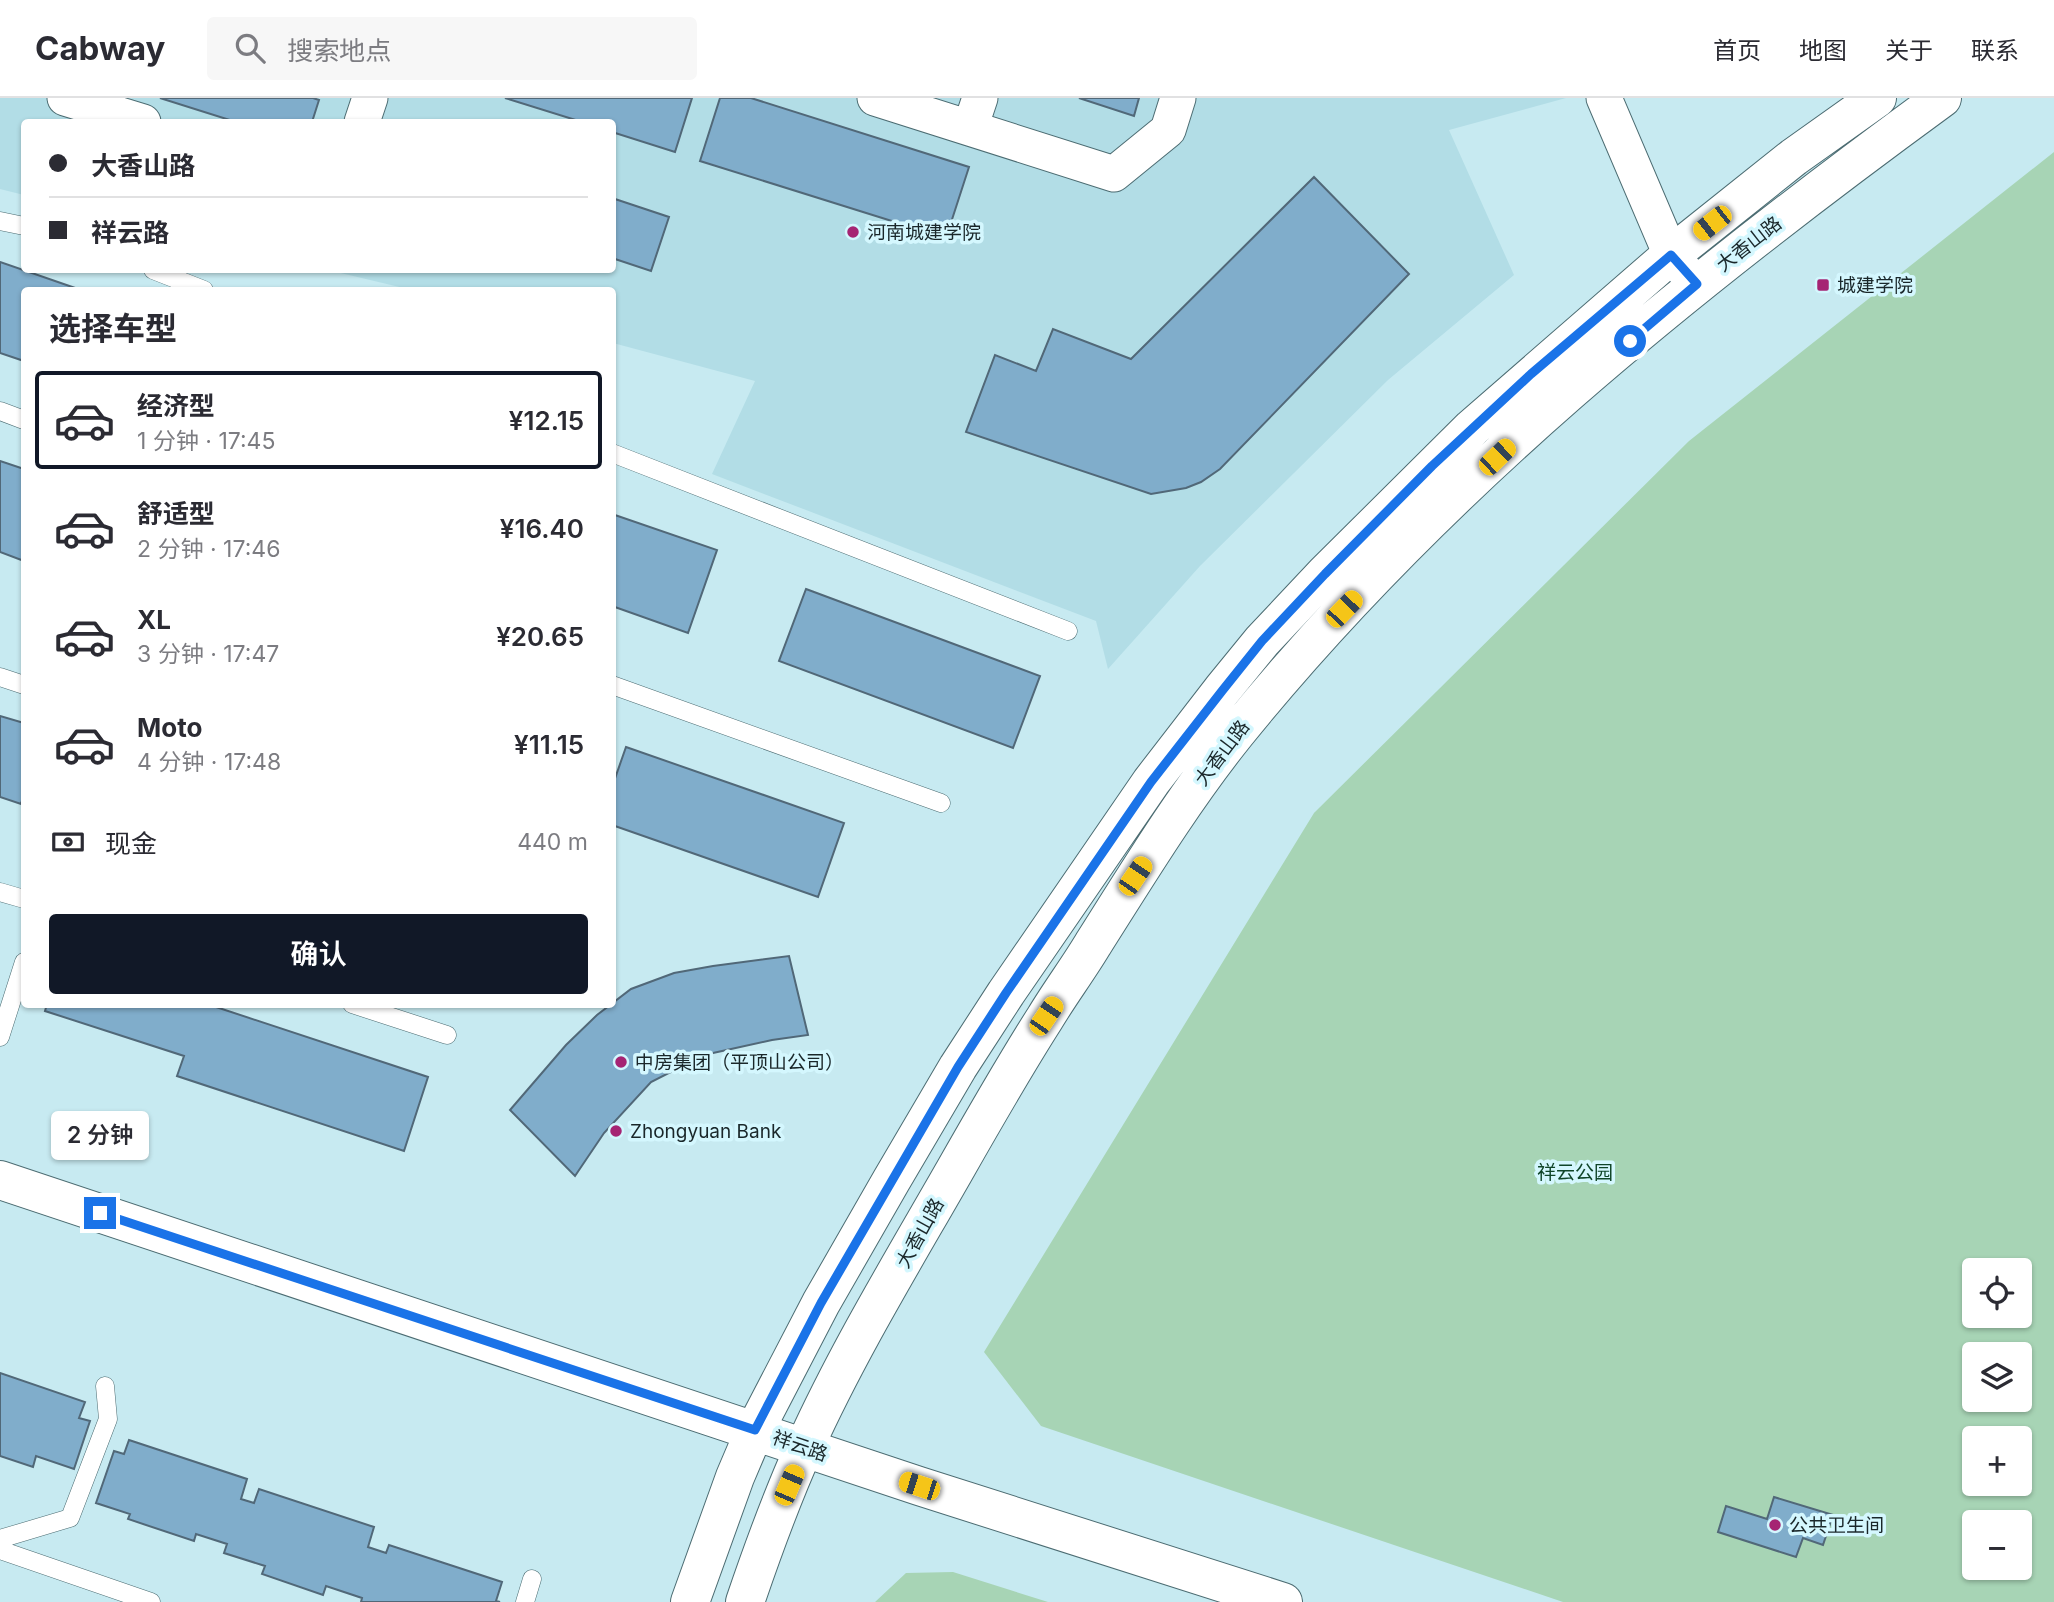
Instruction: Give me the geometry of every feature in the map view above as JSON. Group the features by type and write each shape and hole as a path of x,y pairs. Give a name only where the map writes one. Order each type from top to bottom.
{"main road":[{"name":"大香山路","path":"690,1602 755,1430 821,1303 958,1067 1151,782 1222,691 1262,641 1325,574 1462,437 1531,374 1671,255 1794,158 1877,98"},
{"name":"大香山路","path":"745,1602 804,1448 881,1301 1046,1016 1135,876 1233,737 1344,609 1515,439 1697,284 1941,98"},
{"name":"祥云路","path":"0,1180 804,1448 1283,1602"}],"street":[{"path":"65,98 133,119"},
{"path":"363,119 370,98"},
{"path":"875,98 975,113 1114,174 1168,130 1178,98"},
{"path":"1604,98 1671,255 1697,284"}],"lane":[{"path":"0,221 21,225"},
{"path":"161,273 196,287"},
{"path":"0,411 21,419"},
{"path":"616,455 1069,631"},
{"path":"0,677 21,684"},
{"path":"616,686 941,803"},
{"path":"0,892 21,898"},
{"path":"0,1037 21,971"},
{"path":"364,1008 447,1035"},
{"path":"0,1539 70,1518 108,1419 105,1385"},
{"path":"0,1549 150,1602"},
{"path":"525,1602 532,1579"}],"shaded area":[{"path":"0,98 1566,98 1449,130 1514,275 1388,380 1200,566 1108,669 1096,621 712,474 755,381 616,344 616,287 399,287 341,273 616,273 616,119 21,119 21,194 0,189"}],"green space":[{"name":"祥云公园","path":"2054,152 2054,1602 1563,1602 1041,1426 984,1352 1314,813 1689,441"},
{"path":"953,1572 1048,1602 875,1602 906,1573"}],"building":[{"path":"160,98 319,100 313,119 226,119"},
{"path":"505,98 692,98 675,152 616,133 616,119 572,119"},
{"path":"720,98 751,98 969,167 946,238 700,161"},
{"path":"1079,98 1139,98 1134,116"},
{"path":"1314,177 1409,274 1220,469 1186,488 1151,494 966,432 995,355 1036,371 1053,329 1131,359"},
{"path":"616,199 669,217 651,271 616,259"},
{"path":"0,262 21,269 21,273 32,273 72,287 21,287 21,360 0,353"},
{"path":"0,461 21,468 21,560 0,552"},
{"path":"616,515 717,550 688,633 616,607"},
{"path":"806,589 1040,676 1013,748 779,661"},
{"path":"0,716 21,722 21,804 0,797"},
{"path":"626,747 844,823 818,897 616,826 616,776"},
{"name":"中房集团（平顶山公司）","path":"789,956 808,1035 704,1055 651,1082 604,1133 575,1176 510,1110 566,1045 606,1008 616,1008 616,1000 631,989 674,973"},
{"path":"46,1008 219,1008 428,1077 404,1151 177,1076 184,1056 45,1011"},
{"path":"0,1373 85,1402 79,1418 90,1421 74,1469 36,1456 33,1467 0,1456"},
{"path":"129,1440 247,1479 241,1499 254,1503 259,1489 374,1527 368,1547 386,1553 389,1545 502,1582 496,1601 500,1602 361,1602 362,1598 326,1586 323,1595 262,1574 265,1566 224,1553 227,1544 196,1534 194,1541 128,1519 130,1514 96,1503 114,1451 124,1454"},
{"name":"公共卫生间","path":"1774,1497 1833,1515 1823,1545 1803,1538 1796,1557 1718,1532 1726,1506 1767,1519"}],"place":[{"name":"河南城建学院","path":"853,232"},
{"name":"城建学院","path":"1823,285"},
{"name":"中房集团（平顶山公司）","path":"621,1062"},
{"name":"Zhongyuan Bank","path":"616,1131"},
{"name":"公共卫生间","path":"1775,1525"}],"route":[{"path":"100,1213 755,1430 821,1303 958,1067 1151,782 1262,641 1325,574 1472,428 1671,255 1697,284 1630,341"}]}
